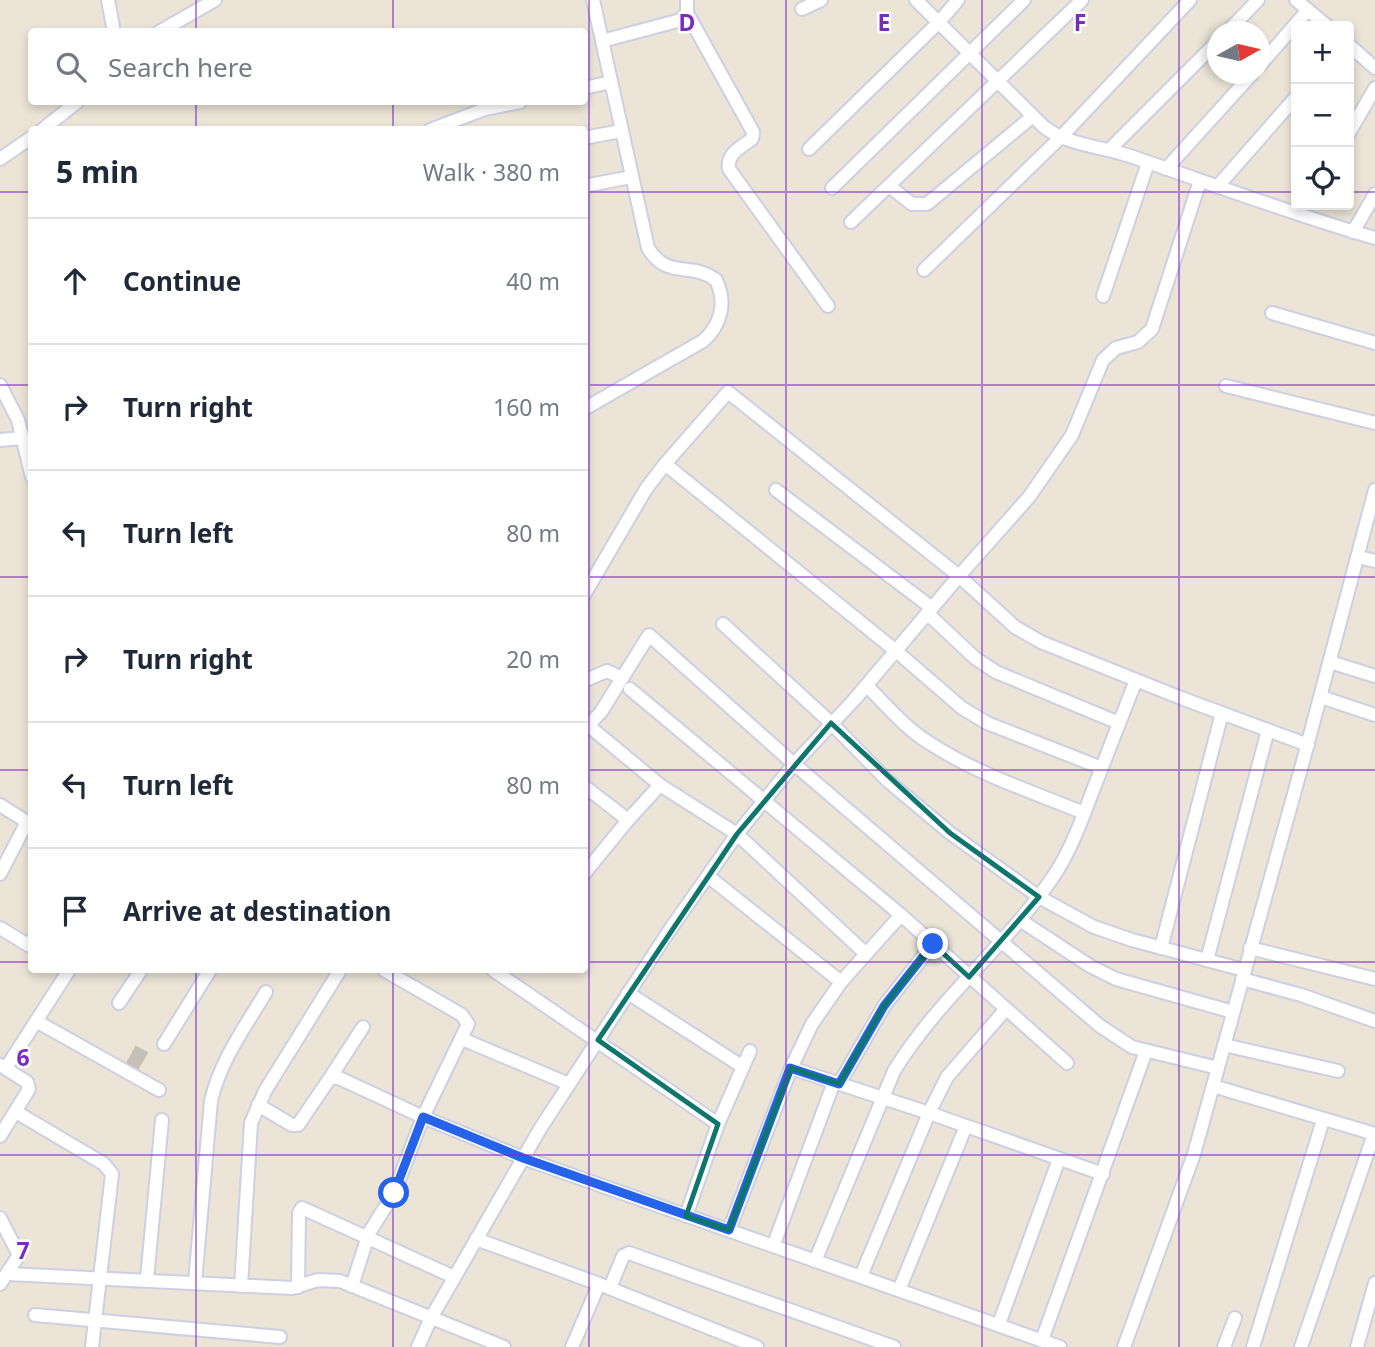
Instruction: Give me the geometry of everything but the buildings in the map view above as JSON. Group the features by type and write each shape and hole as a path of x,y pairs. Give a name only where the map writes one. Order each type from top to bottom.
{"street":[{"path":"108,0 113,28"},
{"path":"166,28 215,0"},
{"path":"588,407 703,341 714,331 722,308 720,287 708,273 663,265 654,259 648,248 593,0"},
{"path":"802,9 821,0"},
{"path":"916,0 1049,131 1217,187 1291,207"},
{"path":"809,149 939,22 958,0"},
{"path":"832,188 1024,0"},
{"path":"851,222 1082,0"},
{"path":"924,270 1061,137 1190,0"},
{"path":"1238,21 1258,0"},
{"path":"1296,0 1321,21"},
{"path":"602,41 681,20 687,7"},
{"path":"687,7 753,132 752,139 730,155 729,169 828,306"},
{"path":"1270,53 1308,10"},
{"path":"1354,50 1375,68"},
{"path":"1109,150 1207,51"},
{"path":"588,87 611,82"},
{"path":"1167,169 1243,84"},
{"path":"1354,124 1375,88"},
{"path":"1217,187 1291,103"},
{"path":"47,126 73,105"},
{"path":"440,126 485,109 505,105"},
{"path":"889,186 912,204 927,204 1033,116"},
{"path":"588,137 621,131"},
{"path":"0,159 28,140"},
{"path":"1103,296 1148,163"},
{"path":"588,185 631,177"},
{"path":"418,1347 454,1277 569,1084 667,934 737,834 794,764 867,686 1029,497 1072,435 1103,360 1116,348 1139,342 1152,330 1200,181"},
{"path":"1353,232 1375,194"},
{"path":"1304,210 1353,232 1375,238"},
{"path":"1272,313 1375,342"},
{"path":"0,385 18,420 28,461"},
{"path":"1226,386 1375,423"},
{"path":"588,587 646,489 728,392 959,576 1015,627 1041,642 1308,745"},
{"path":"0,440 22,438"},
{"path":"665,464 896,651 954,702 987,723 1102,768"},
{"path":"776,490 930,610 975,658 996,672 1119,723"},
{"path":"1124,1347 1171,1222 1213,1086 1308,745 1375,490"},
{"path":"1358,557 1375,561"},
{"path":"723,624 831,723 888,781 950,833 1039,897 1094,927 1207,960 1375,1021"},
{"path":"588,723 601,712 649,635 794,764 1114,1037 1146,1051 1218,1068"},
{"path":"1330,662 1375,676"},
{"path":"588,679 607,671 622,678"},
{"path":"815,1261 894,1071 906,1050 1039,897 1061,862 1084,813 1136,680"},
{"path":"867,686 899,719 929,743 960,761 1084,813"},
{"path":"630,689 901,915 1067,1063"},
{"path":"1321,696 1375,715"},
{"path":"1161,948 1222,713"},
{"path":"588,727 660,785 737,834 865,953"},
{"path":"1207,960 1268,730"},
{"path":"588,869 660,785"},
{"path":"588,792 628,820"},
{"path":"0,805 28,823"},
{"path":"0,874 28,826"},
{"path":"709,877 841,982"},
{"path":"729,1230 790,1068 812,1024 841,982 901,915"},
{"path":"1020,920 1090,966 1116,979 1233,1012"},
{"path":"0,928 28,945"},
{"path":"774,1244 837,1083 884,1006 933,944"},
{"path":"1250,948 1375,979"},
{"path":"0,1136 28,1094 29,1085 3,1066 67,973"},
{"path":"119,1003 139,973"},
{"path":"164,1044 208,973"},
{"path":"241,1286 251,1123 258,1105 339,973"},
{"path":"352,1286 368,1237 394,1193 423,1117 467,1030 467,1019 389,973"},
{"path":"513,975 598,1040 718,1124"},
{"path":"195,1282 215,1082 266,992"},
{"path":"628,993 743,1067"},
{"path":"861,1276 929,1112 947,1077 1006,1009"},
{"path":"36,1021 159,1090"},
{"path":"258,1105 292,1125 298,1125 363,1027"},
{"path":"462,1039 569,1084"},
{"path":"1224,1045 1338,1072"},
{"path":"686,1216 718,1124 750,1051"},
{"path":"1042,1340 1146,1051"},
{"path":"790,1068 929,1112 1103,1174"},
{"path":"330,1078 339,1078 423,1117 523,1158 774,1244 815,1261 1060,1347"},
{"path":"1213,1086 1374,1134 1301,1347"},
{"path":"16,1111 104,1164 113,1174 93,1321 92,1347"},
{"path":"147,1279 162,1120"},
{"path":"1253,1347 1323,1120"},
{"path":"899,1290 967,1126"},
{"path":"999,1324 1059,1159"},
{"path":"298,1287 300,1210 305,1208 454,1277"},
{"path":"0,1218 19,1255 4,1279"},
{"path":"476,1239 605,1286 757,1347"},
{"path":"572,1347 623,1255 629,1253 894,1347"},
{"path":"4,1279 101,1277 298,1287 329,1279 504,1347"},
{"path":"1357,1347 1375,1283"},
{"path":"35,1315 280,1337"},
{"path":"1224,1347 1235,1318"}],"highlighted area":[{"path":"831,723 950,833 1039,897 969,977 933,944 884,1006 839,1084 791,1068 729,1230 686,1216 718,1124 598,1040 737,834"}],"route":[{"path":"394,1193 423,1117 523,1158 729,1230 790,1068 839,1084 884,1006 933,944"}]}
